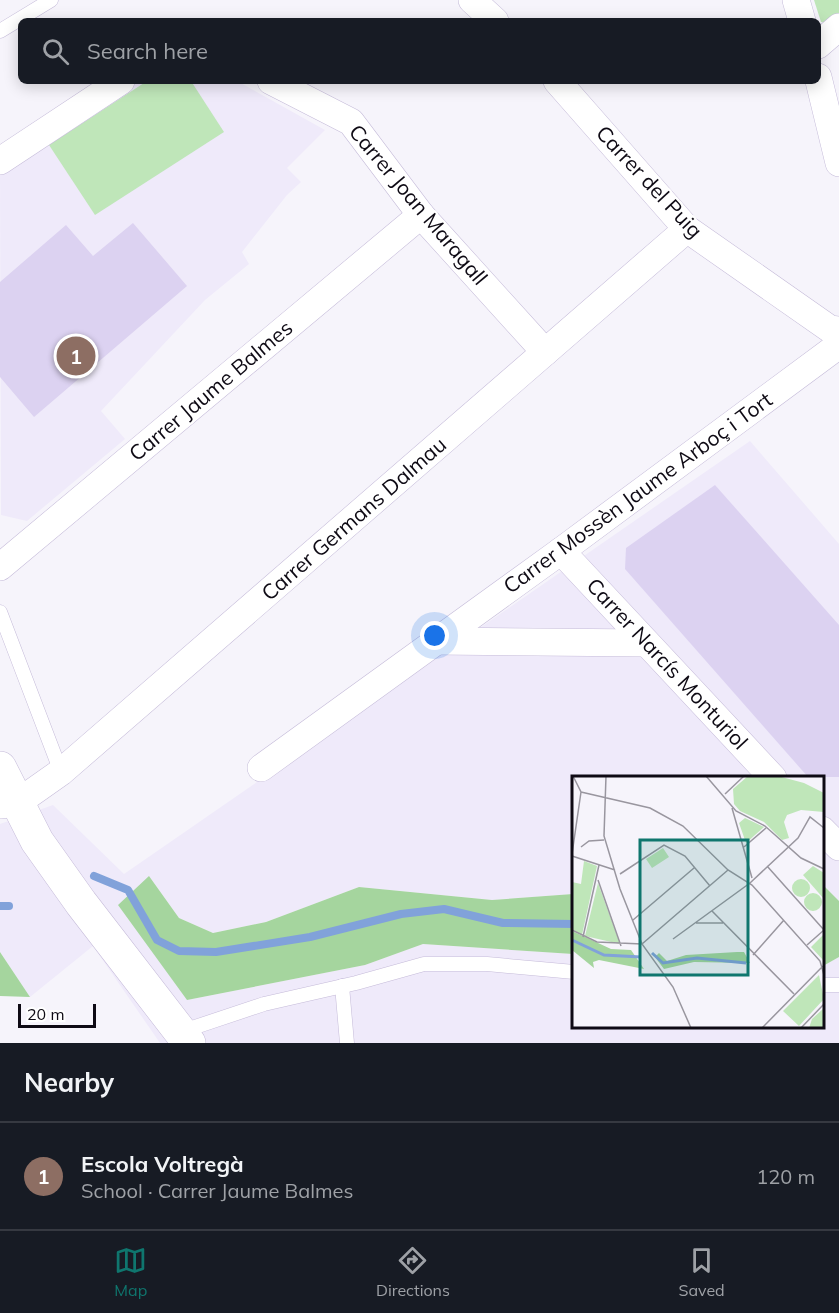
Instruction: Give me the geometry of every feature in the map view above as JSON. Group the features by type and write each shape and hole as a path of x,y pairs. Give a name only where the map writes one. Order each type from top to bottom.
{"street":[{"path":"472,0 492,18"},
{"path":"796,0 801,18"},
{"path":"821,42 839,27"},
{"path":"0,161 116,84"},
{"name":"Carrer Joan Maragall","path":"277,84 351,122 421,214 545,352"},
{"name":"Carrer del Puig","path":"560,84 687,229 830,329 839,330"},
{"path":"819,84 839,163"},
{"name":"Carrer Jaume Balmes","path":"0,567 421,214"},
{"name":"Carrer Germans Dalmau","path":"8,804 62,772 687,229"},
{"name":"Carrer Mossèn Jaume Arboç i Tort","path":"261,768 561,551 839,345"},
{"name":"Carrer Narcís Monturiol","path":"561,551 772,776"},
{"path":"436,641 645,643"},
{"path":"0,768 8,804 185,1037"},
{"path":"824,832 839,847"}],"lane":[{"path":"21,18 51,0"},
{"path":"0,31 18,20"},
{"path":"0,612 62,772"},
{"path":"185,1037 264,1004 424,964 487,964 572,972"},
{"path":"342,986 347,1043"}],"shaded area":[{"path":"130,84 242,84 325,130 287,168 301,182 287,195 242,252 249,264 205,300 101,411 125,439 27,521 1,515 0,169"},
{"path":"750,441 839,544 839,901 824,886 824,776 572,776 572,894 492,900 359,887 266,922 213,933 179,918 149,876 187,1000 365,965 423,944 572,954 572,1028 824,1028 824,965 839,957 839,1043 160,1043 93,946 30,997 0,952 0,824 53,805 124,874"}],"green space":[{"path":"814,0 839,0 839,17 832,24 821,22"},
{"path":"142,84 193,84 224,132 95,215 49,145"},
{"path":"149,876 179,918 213,933 266,922 359,887 492,900 572,894 572,954 423,944 365,965 187,1000 118,905"},
{"path":"824,886 839,901 839,957 824,965"},
{"path":"0,952 30,997 0,996"}],"building":[{"path":"133,223 187,286 34,417 0,377 0,282 66,225 93,256"},
{"path":"715,485 839,625 839,777 807,776 625,569 626,548"}],"waterway":[{"path":"94,876 128,890 157,940 179,951 216,952 310,937 401,914 444,909 503,923 572,924"},
{"path":"0,906 9,906"}],"place":[{"name":"Escola Voltregà","path":"76,356"}]}
